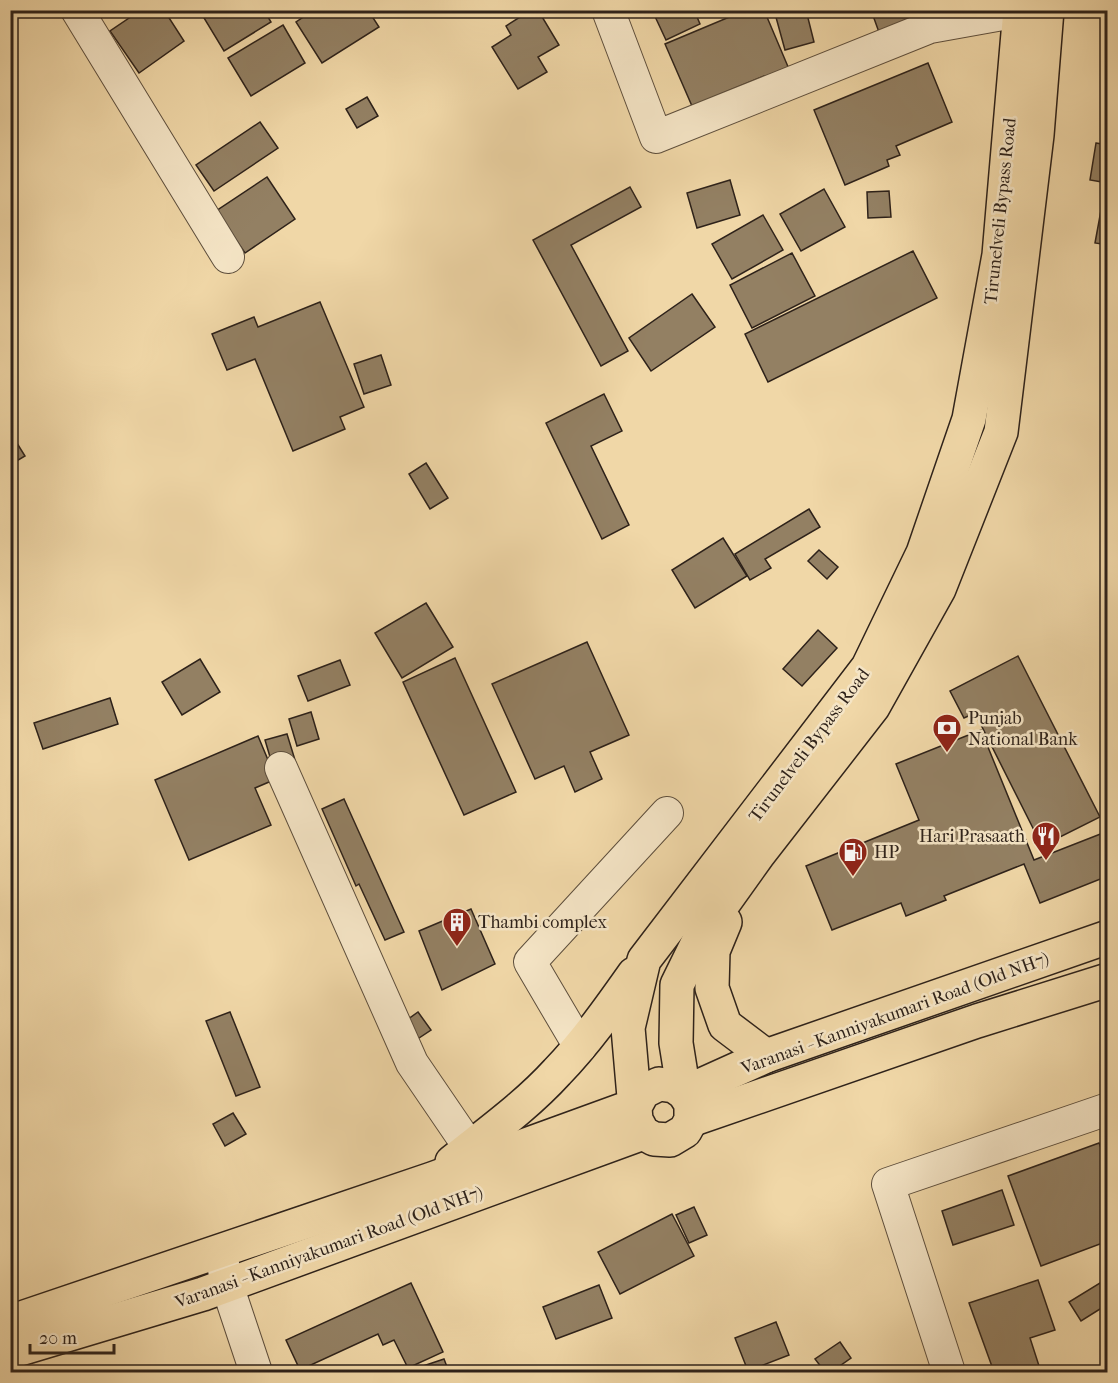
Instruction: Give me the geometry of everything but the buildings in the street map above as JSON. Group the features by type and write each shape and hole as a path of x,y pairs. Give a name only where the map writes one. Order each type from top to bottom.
{"main road":[{"name":"Tirunelveli Bypass Road","path":"640,1119 628,1028 644,960 868,667 923,553 969,419 1037,135 1047,10"},
{"name":"Tirunelveli Bypass Road","path":"688,1106 676,1043 677,985 703,932 745,873 873,707 939,589 1001,432 1012,236 1019,11"},
{"path":"745,873 713,951 712,988 725,1024 766,1056"},
{"name":"Varanasi - Kanniyakumari Road (Old NH7)","path":"688,1106 766,1056 1107,937"},
{"path":"432,1179 515,1113 556,1074 644,960"},
{"name":"Varanasi - Kanniyakumari Road (Old NH7)","path":"688,1106 1107,980"},
{"name":"Varanasi - Kanniyakumari Road (Old NH7)","path":"659,1084 674,1086 688,1106 686,1131 670,1140 654,1139 640,1119 643,1092 659,1084"},
{"name":"Varanasi - Kanniyakumari Road (Old NH7)","path":"10,1322 432,1179 640,1119"},
{"name":"Varanasi - Kanniyakumari Road (Old NH7)","path":"10,1352 227,1285 640,1119"}],"street":[{"path":"77,10 228,257"},
{"path":"608,10 656,137 930,27 1019,11"},
{"path":"281,768 412,1063 470,1148"},
{"path":"579,1047 530,962 667,813"},
{"path":"949,1372 888,1184 1107,1109"},
{"path":"221,1251 227,1285 256,1372"}],"place":[{"name":"Punjab National Bank","path":"947,754"},
{"name":"Hari Prasaath","path":"1046,862"},
{"name":"HP","path":"853,878"},
{"name":"Thambi complex","path":"457,948"}]}
